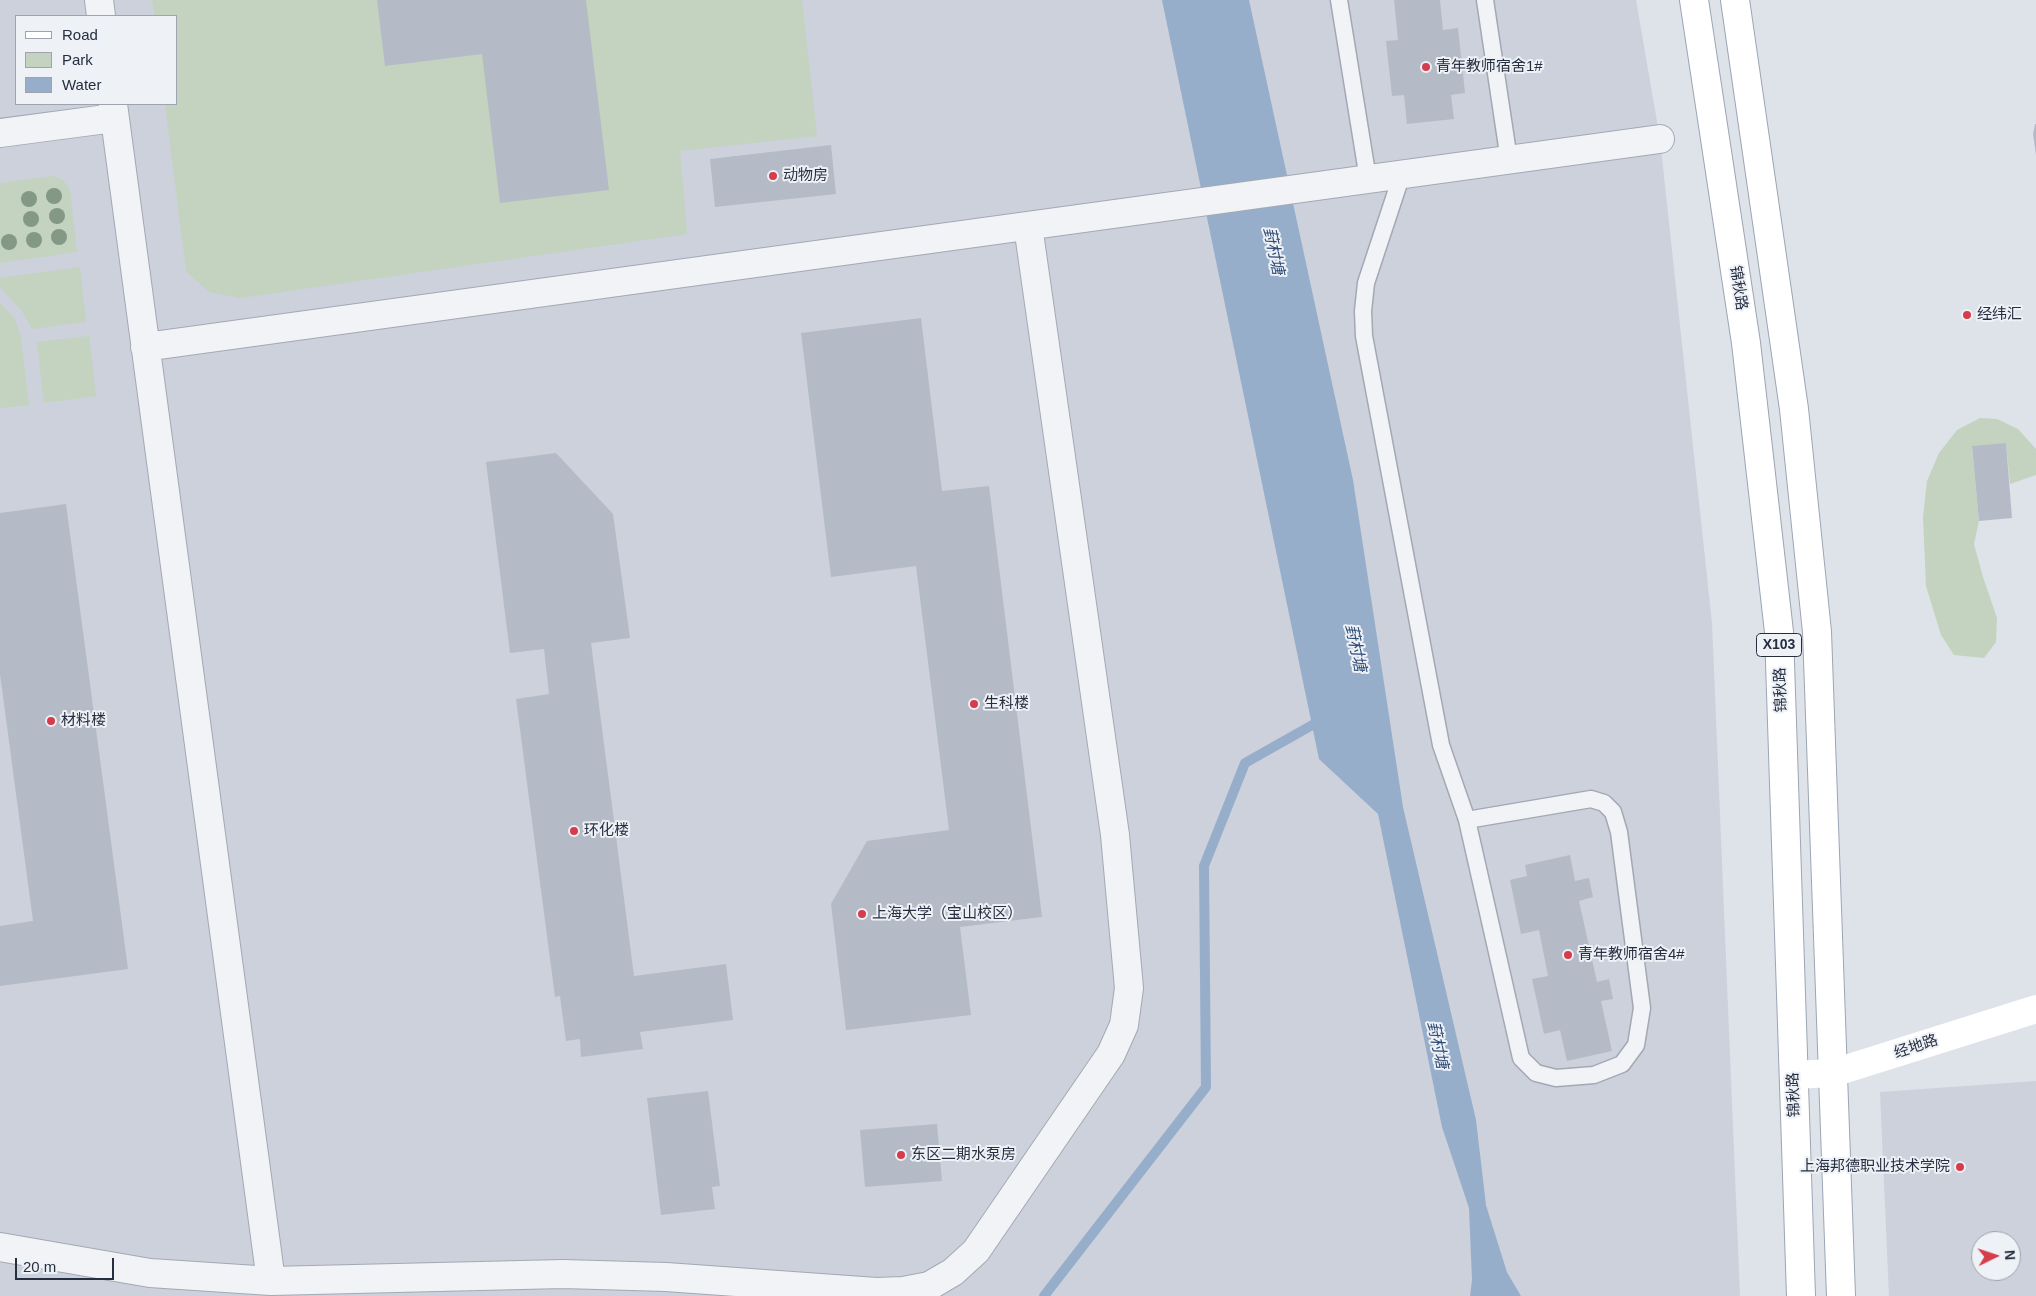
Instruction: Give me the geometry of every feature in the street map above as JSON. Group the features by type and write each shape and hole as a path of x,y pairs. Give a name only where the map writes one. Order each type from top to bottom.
{"main road":[{"name":"锦秋路","path":"1694,0 1746,343 1779,632 1801,1296"},
{"name":"X103","path":"1734,0 1794,409 1817,632 1841,1296"},
{"name":"经地路","path":"1794,1075 1833,1073 2036,1009"}],"street":[{"path":"99,0 101,15"},
{"path":"0,133 113,111 271,1281"},
{"path":"145,347 1660,139"},
{"path":"0,1247 150,1273 271,1281 563,1274 666,1277 876,1292 903,1291 929,1286 953,1272 976,1251 1111,1054 1124,1025 1129,988 1115,835 1028,226"}],"lane":[{"path":"1339,0 1368,179"},
{"path":"1485,0 1509,160"},
{"path":"1402,174 1366,283 1363,311 1364,336 1441,745 1468,820 1521,1058 1536,1073 1556,1078 1594,1075 1622,1064 1636,1045 1642,1008 1619,832 1613,812 1604,803 1591,799 1468,820"}],"shaded area":[{"name":"上海大学（宝山校区）","path":"0,0 1636,0 1660,139 1712,623 1740,1296 1521,1296 1507,1272 1486,1205 1470,1296 0,1296"},
{"name":"上海邦德职业技术学院","path":"2036,1081 2036,1296 1889,1296 1880,1092"}],"green space":[{"path":"152,0 802,0 817,136 680,151 687,234 240,298 209,292 186,271 165,105 178,105 178,15 155,15"},
{"path":"53,176 63,180 70,190 77,252 0,263 0,183"},
{"path":"80,267 86,322 32,329 22,311 0,287 0,278"},
{"path":"0,303 15,319 21,338 29,405 0,408"},
{"path":"89,336 96,396 44,403 37,342"},
{"path":"1980,418 1997,419 2018,429 2036,449 2036,475 2010,484 2006,444 1972,447 1979,521 1974,544 1997,618 1996,642 1984,658 1954,655 1941,635 1926,586 1923,517 1927,481 1939,453 1957,430"}],"water":[{"name":"葑村塘","path":"1162,0 1249,0 1353,480 1403,807 1476,1120 1486,1205 1507,1272 1521,1296 1470,1296 1472,1280 1469,1208 1442,1127 1378,814 1319,759"}],"building":[{"path":"377,0 586,0 609,190 500,203 482,54 385,66"},
{"name":"青年教师宿舍1#","path":"1394,0 1440,0 1443,30 1458,28 1465,93 1451,95 1454,119 1407,124 1404,95 1392,96 1386,41 1398,40"},
{"path":"2036,124 2036,155 2033,134"},
{"name":"动物房","path":"831,145 836,194 715,207 710,159"},
{"name":"生科楼","path":"921,318 942,491 989,486 1042,917 960,927 971,1015 846,1030 831,904 867,841 949,830 916,566 831,577 801,333"},
{"path":"2006,443 2012,518 1979,521 1972,446"},
{"name":"环化楼","path":"556,453 613,514 630,638 591,643 634,976 726,964 733,1020 640,1032 643,1049 581,1057 580,1039 566,1041 560,996 555,997 516,699 549,694 544,649 510,653 486,462"},
{"name":"材料楼","path":"66,504 128,969 0,986 0,926 33,921 0,674 0,513"},
{"name":"青年教师宿舍4#","path":"1570,855 1575,881 1589,878 1593,897 1579,901 1597,982 1609,979 1613,999 1601,1001 1612,1051 1567,1061 1560,1030 1544,1034 1532,979 1548,976 1539,930 1521,934 1510,880 1527,876 1525,865"},
{"path":"708,1091 720,1186 712,1187 715,1209 661,1215 647,1098"},
{"name":"东区二期水泵房","path":"937,1124 942,1181 865,1187 860,1130"}],"waterway":[{"path":"1044,1296 1206,1087 1204,866 1245,763 1323,719"}],"place":[{"name":"青年教师宿舍1#","path":"1426,67"},
{"name":"动物房","path":"773,176"},
{"name":"经纬汇","path":"1967,315"},
{"name":"生科楼","path":"974,704"},
{"name":"材料楼","path":"51,721"},
{"name":"环化楼","path":"574,831"},
{"name":"上海大学（宝山校区）","path":"862,914"},
{"name":"青年教师宿舍4#","path":"1568,955"},
{"name":"东区二期水泵房","path":"901,1155"},
{"name":"上海邦德职业技术学院","path":"1960,1167"}]}
